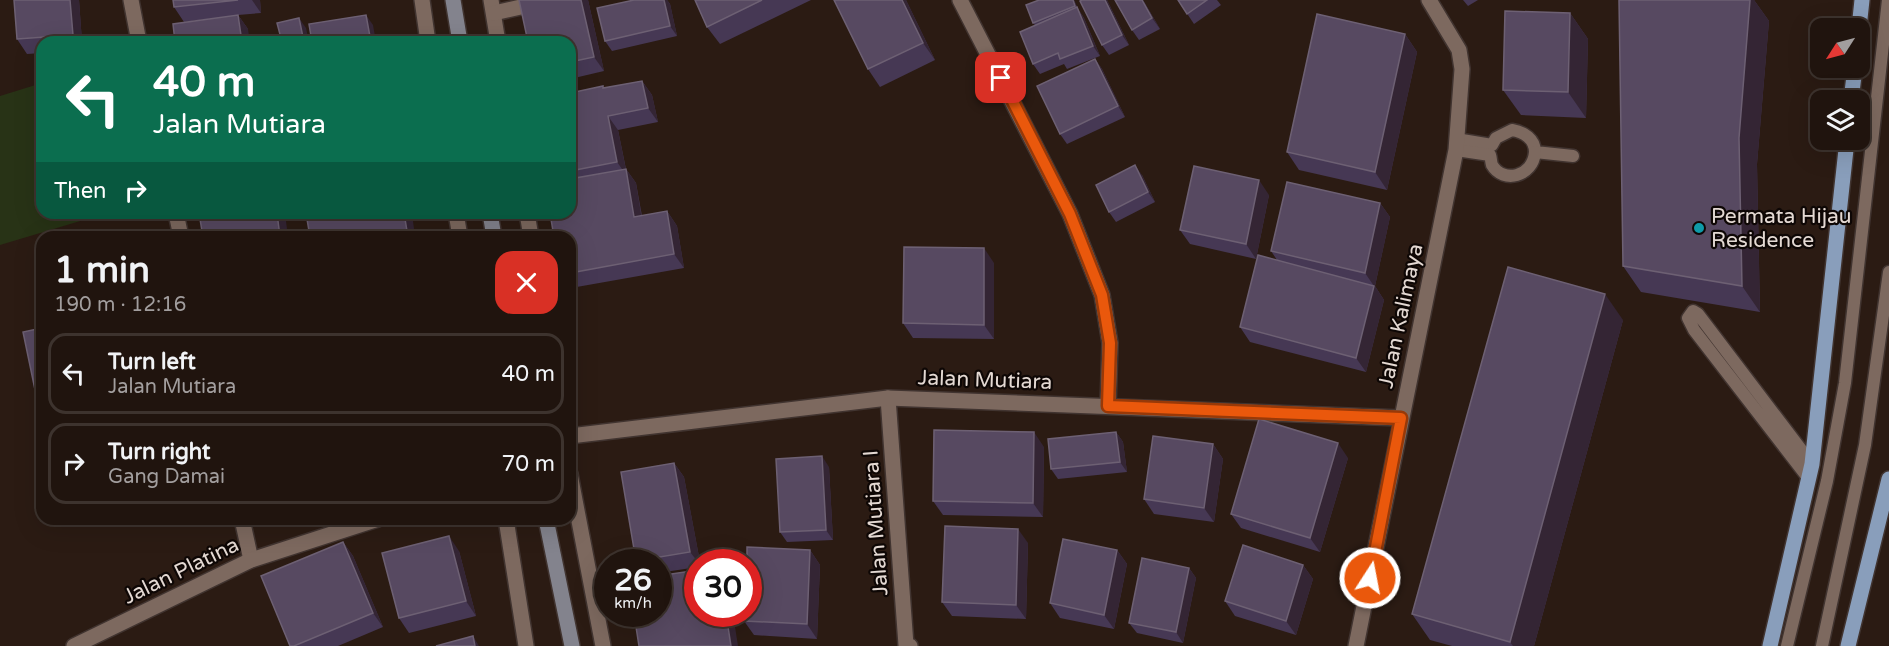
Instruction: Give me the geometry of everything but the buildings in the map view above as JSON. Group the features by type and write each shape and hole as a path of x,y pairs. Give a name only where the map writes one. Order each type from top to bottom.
{"main road":[{"path":"453,0 459,36"},
{"path":"1860,18 1862,0"},
{"path":"1770,646 1811,471 1846,150"},
{"path":"1848,646 1889,479"},
{"path":"547,525 572,646"}],"street":[{"path":"131,0 138,36"},
{"path":"422,0 428,36"},
{"path":"497,36 493,7 552,0"},
{"path":"960,0 1070,214 1102,295 1110,343 1108,406"},
{"name":"Jalan Kalimaya","path":"1356,646 1443,220 1456,145 1462,69 1459,50 1429,0"},
{"name":"Jalan Mutiara","path":"576,435 888,398 1401,418"},
{"name":"Jalan Mutiara I","path":"888,398 907,646"},
{"path":"576,505 603,646"},
{"path":"243,525 250,560"},
{"name":"Jalan Platina","path":"74,646 250,560 359,525"},
{"path":"507,525 526,646"}],"lane":[{"path":"1787,646 1827,481 1845,383 1888,0"},
{"path":"1516,130 1532,140 1535,152 1532,165 1525,172 1513,176 1502,173 1492,166 1490,155 1456,145 1492,145 1502,134 1516,130"},
{"path":"1535,152 1573,156"},
{"path":"1822,646 1865,445 1889,273"},
{"path":"1693,311 1698,314 1811,471 1694,330 1688,318 1693,311"}],"green space":[{"path":"36,85 36,219 87,219 47,231 36,231 36,234 0,245 0,96"}],"place":[{"name":"Permata Hijau Residence","path":"1699,228"}],"route":[{"path":"1001,78 1070,214 1102,295 1110,343 1108,406 1401,418 1370,578"}]}
